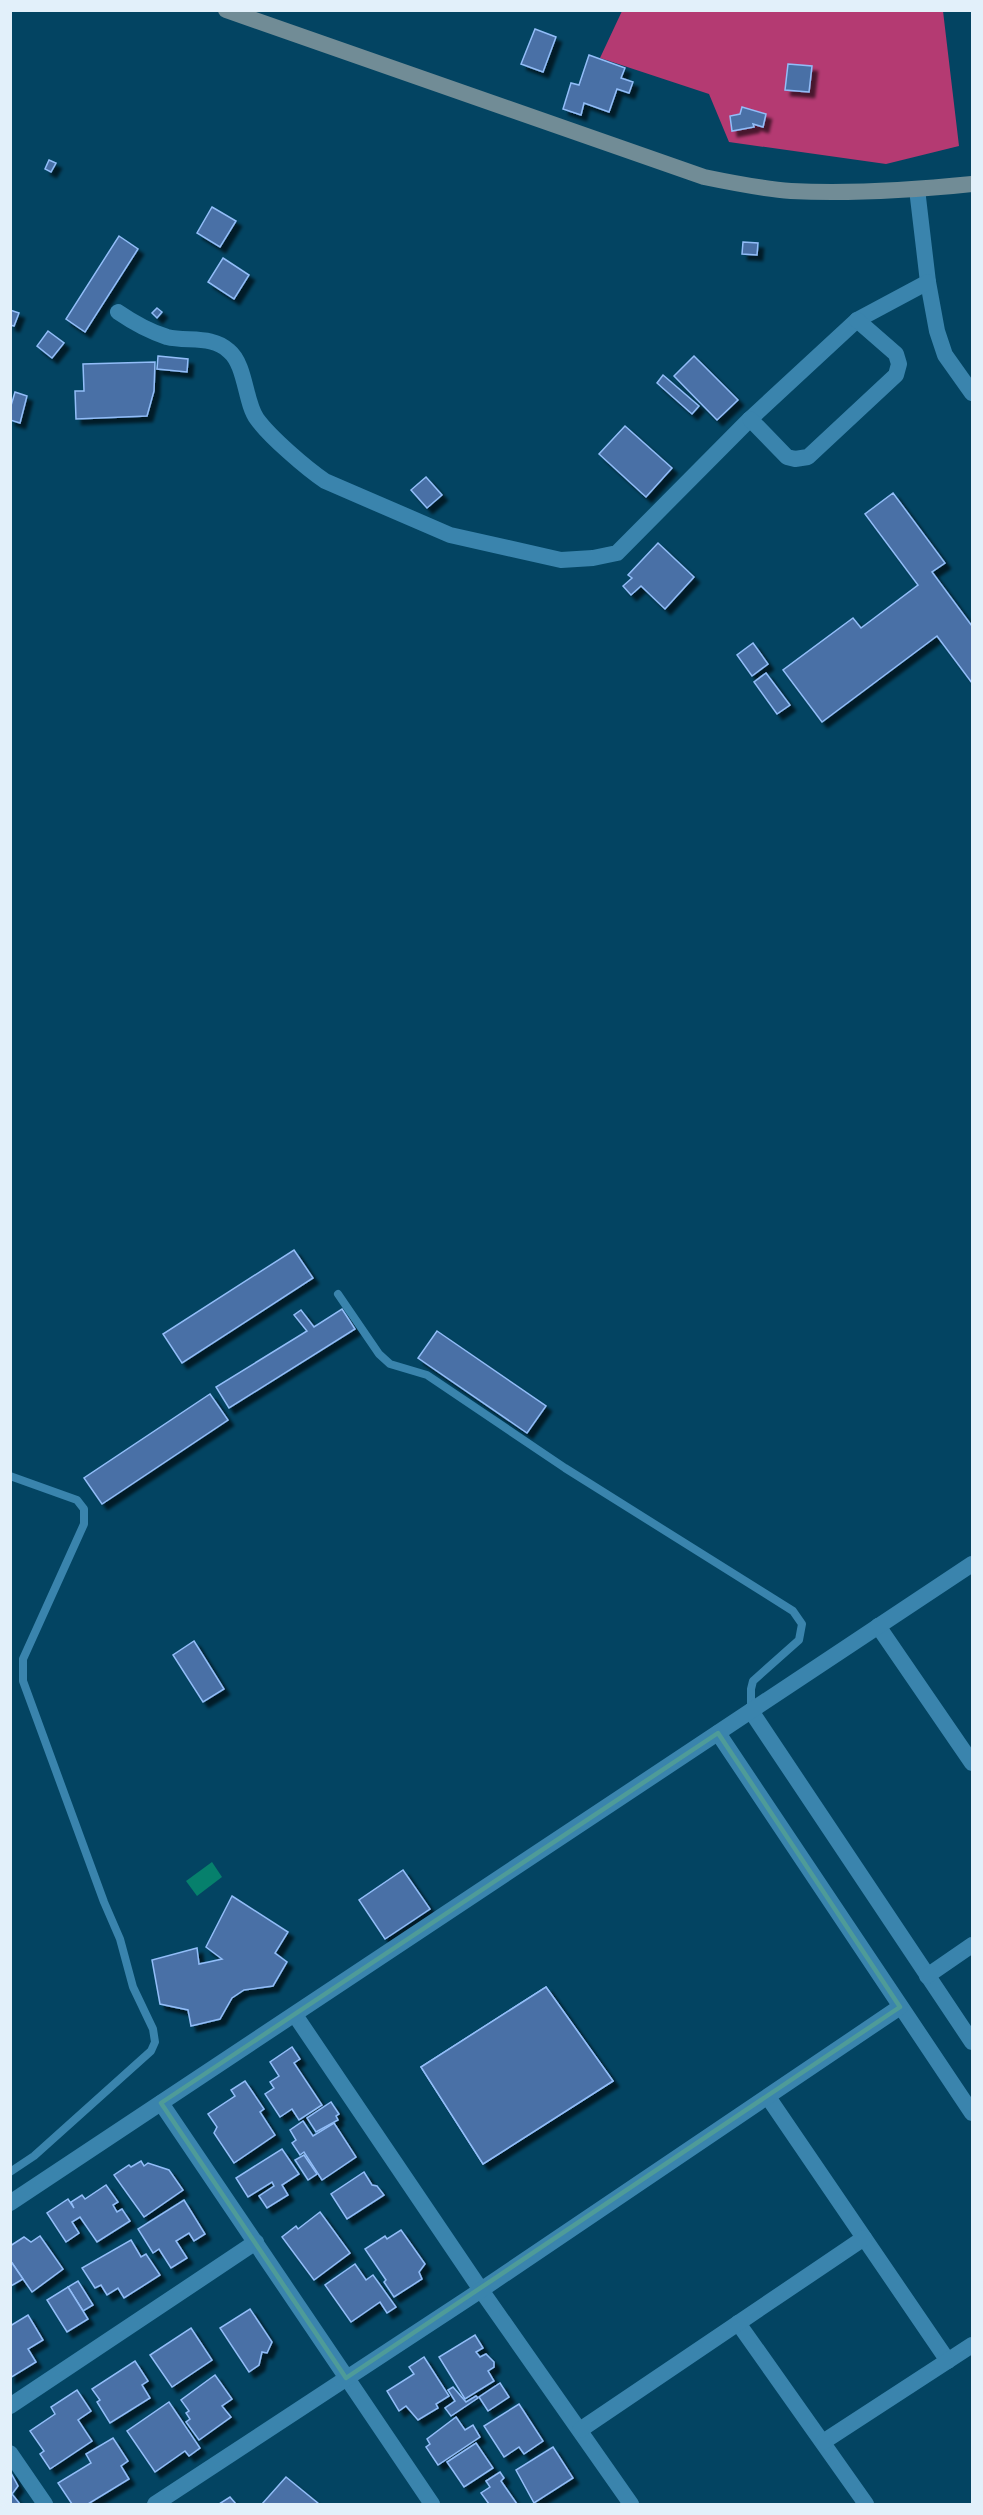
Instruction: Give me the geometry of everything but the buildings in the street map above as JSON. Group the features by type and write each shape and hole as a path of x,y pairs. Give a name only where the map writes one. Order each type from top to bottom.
{"main road":[{"path":"226,10 704,177 748,186 790,191 917,189 972,184"}],"street":[{"path":"917,189 928,282 937,331 945,355 972,393"},
{"path":"118,312 141,328 170,338 211,341 230,351 243,375 256,418 309,470 325,481 450,535 561,560 593,558 617,553 750,419 857,320 928,282"},
{"path":"750,419 787,457 795,459 807,457 896,375 899,364 896,354 857,320"},
{"path":"10,2203 972,1564"},
{"path":"878,1626 970,1752"},
{"path":"751,1711 972,2042"},
{"path":"718,1732 972,2113"},
{"path":"927,1976 972,1945"},
{"path":"155,2505 481,2290 900,2007"},
{"path":"295,2015 481,2290 631,2505"},
{"path":"768,2097 948,2361"},
{"path":"161,2103 432,2505"},
{"path":"580,2430 864,2238"},
{"path":"10,2406 256,2242"},
{"path":"738,2323 866,2505"},
{"path":"823,2442 972,2345"},
{"path":"10,2453 45,2505"}],"lane":[{"path":"338,1294 379,1354 390,1364 427,1375 565,1468 793,1611 802,1624 800,1640 753,1681 751,1711"},
{"path":"10,1476 77,1500 84,1509 84,1524 23,1659 23,1680 104,1902 120,1939 133,1987 153,2029 155,2042 151,2051 126,2074 34,2156 10,2172"}],"highlighted area":[{"path":"718,1733 900,2007 346,2378 161,2103"}],"shaded area":[{"path":"622,11 943,11 959,146 886,164 729,142 709,94 600,58"},
{"path":"212,1862 222,1877 197,1896 186,1881"}]}
